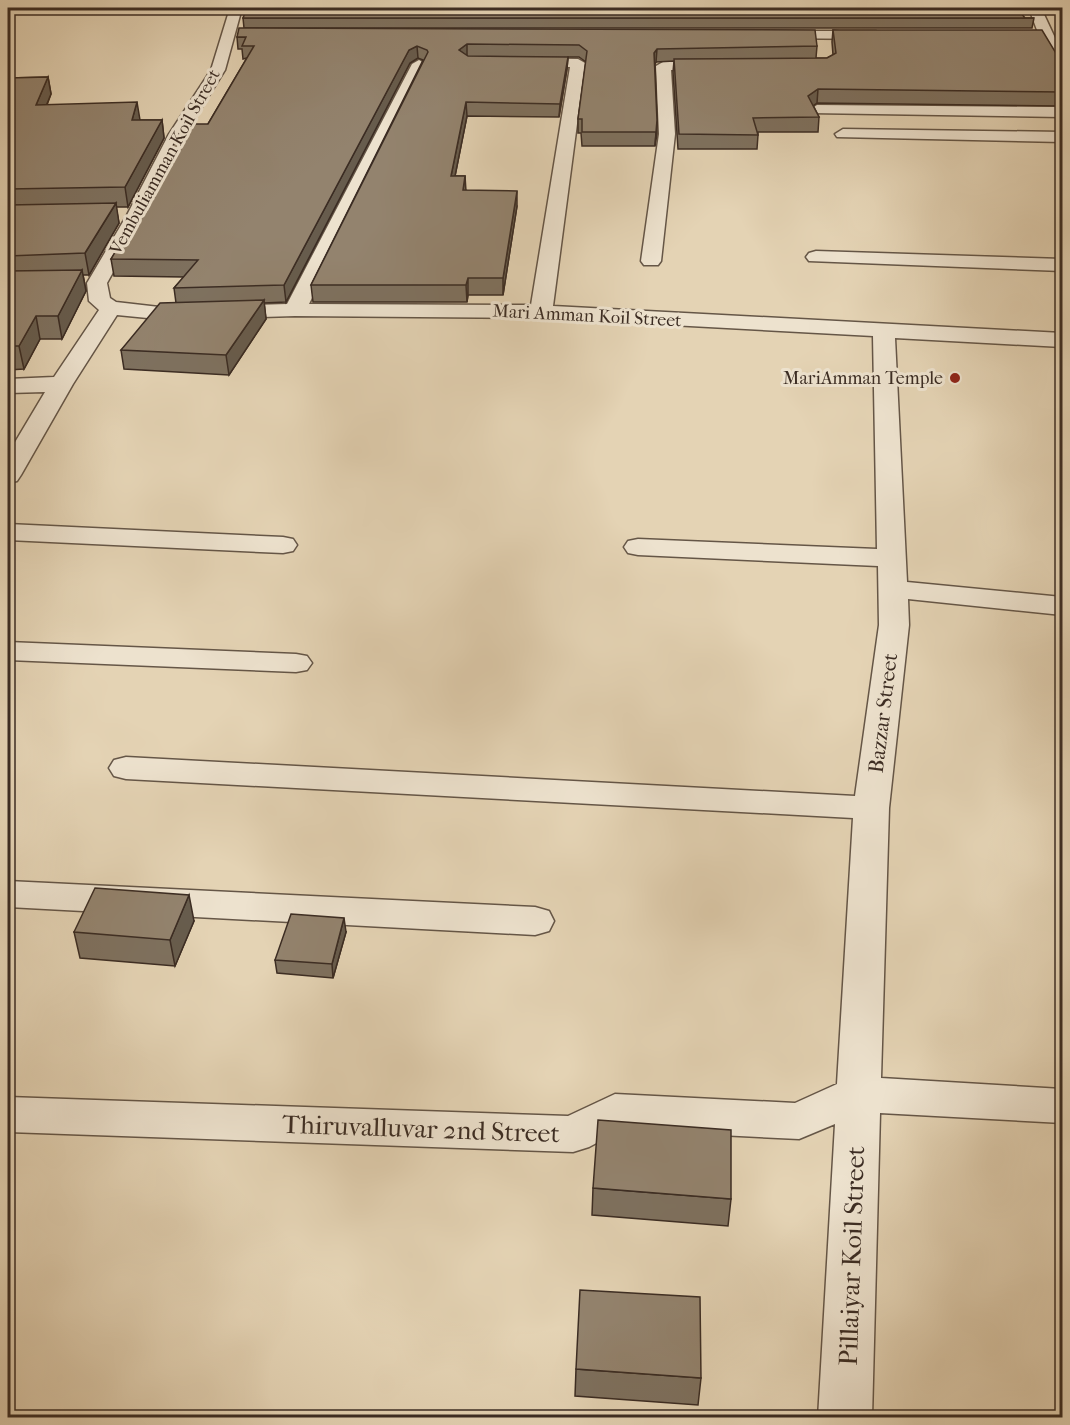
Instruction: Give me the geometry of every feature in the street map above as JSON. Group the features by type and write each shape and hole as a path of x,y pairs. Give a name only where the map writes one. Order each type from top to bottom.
{"street":[{"name":"Vembuliamman Koil Street","path":"97,283 136,215 177,134 218,70 236,34 236,8"},
{"path":"1042,12 1040,36 1062,64"},
{"path":"763,35 892,36"},
{"path":"822,35 824,55"},
{"path":"512,62 578,63 541,312"},
{"path":"295,310 419,64"},
{"path":"651,261 666,134 663,66 733,66"},
{"path":"817,110 1062,112"},
{"path":"843,134 1062,137"},
{"path":"112,216 136,215"},
{"path":"816,257 1062,265"},
{"path":"8,475 61,384 111,308 100,301 97,283 75,284"},
{"name":"Mari Amman Koil Street","path":"111,308 168,314 295,310 541,312 1062,340"},
{"name":"Bazzar Street","path":"858,1094 871,808 894,625 884,332"},
{"path":"8,386 61,384"},
{"path":"8,532 283,545"},
{"path":"638,547 892,573 1062,606"},
{"path":"8,651 296,663"},
{"path":"126,768 871,808"},
{"path":"8,894 535,921"},
{"path":"858,1094 1062,1106"},
{"name":"Thiruvalluvar 2nd Street","path":"8,1116 573,1134 615,1112 799,1121 858,1094"},
{"name":"Pillaiyar Koil Street","path":"845,1418 858,1094"}],"building":[{"path":"247,8 1017,8 1025,18 243,18"},
{"path":"239,28 815,30 817,46 657,49 654,53 656,132 582,132 582,119 578,119 587,51 579,45 467,44 459,50 468,56 568,57 560,104 466,102 451,176 465,176 463,190 517,191 503,278 468,278 466,285 311,285 428,52 417,46 409,50 284,285 174,288 198,260 111,259 145,201 184,124 208,124 254,46 242,46 246,37 237,37"},
{"path":"833,30 1042,30 1057,55 1062,57 1062,92 818,89 808,96 819,117 753,118 758,135 679,134 674,59 827,58 836,53"},
{"path":"48,77 36,105 137,102 132,120 162,120 125,187 8,189 8,78"},
{"path":"116,203 85,253 8,256 8,205"},
{"path":"82,270 58,316 36,316 19,346 8,346 8,271"},
{"path":"264,300 226,355 121,350 160,303"},
{"path":"95,888 189,895 170,940 74,932"},
{"path":"291,914 344,918 332,964 275,960"},
{"path":"598,1120 731,1130 731,1199 593,1188"},
{"path":"580,1290 700,1297 701,1378 576,1369"}],"place":[{"name":"MariAmman Temple","path":"955,378"}]}
